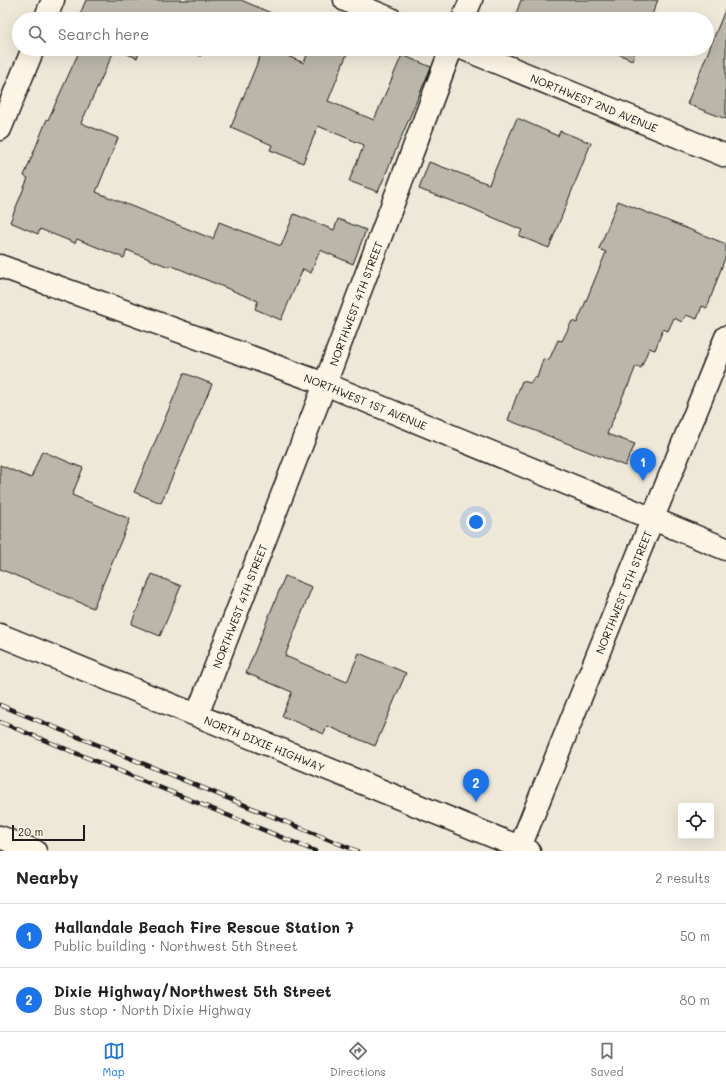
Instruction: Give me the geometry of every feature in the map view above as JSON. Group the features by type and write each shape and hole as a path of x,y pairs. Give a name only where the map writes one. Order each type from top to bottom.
{"street":[{"path":"48,12 53,0"},
{"path":"345,0 374,12"},
{"path":"466,12 471,0"},
{"path":"0,129 30,56"},
{"name":"NORTHWEST 4TH STREET","path":"197,715 449,56"},
{"name":"NORTHWEST 2ND AVENUE","path":"481,56 726,156"},
{"name":"NORTHWEST 1ST AVENUE","path":"0,266 325,384 726,549"},
{"name":"NORTHWEST 5TH STREET","path":"525,849 652,519 726,337"},
{"name":"NORTH DIXIE HIGHWAY","path":"0,635 525,849"},
{"path":"0,836 35,851"}],"building":[{"path":"86,0 241,0 269,12 81,12"},
{"path":"521,0 658,0 653,12 517,12"},
{"path":"725,10 726,119 687,104 706,56 714,56 714,37"},
{"path":"77,56 112,56 81,123 118,138 96,192 213,239 219,222 281,246 294,214 334,230 338,219 366,230 353,264 320,250 311,273 303,269 281,320 255,309 258,301 170,265 169,267 127,250 124,258 77,239 75,243 40,229 38,234 10,222 28,178 24,176 47,119 48,120"},
{"path":"260,56 288,56 304,63 306,56 346,56 328,101 374,120 402,56 431,67 378,192 349,181 364,145 318,126 303,163 270,150 272,145 231,127"},
{"path":"623,56 634,56 632,60"},
{"path":"517,118 558,136 560,131 591,143 549,248 519,236 522,230 462,204 419,189 429,162 489,184"},
{"path":"618,201 726,244 726,255 707,308 702,306 697,319 686,315 682,322 674,318 668,331 663,329 655,350 649,348 641,368 636,366 607,434 635,444 625,466 508,420 522,381 531,383 534,377 537,378 543,359 549,360 558,340 562,341 572,321 577,323 606,252 599,249"},
{"path":"184,373 212,384 161,503 134,492"},
{"path":"42,451 83,468 72,495 130,519 93,608 0,569 0,465 31,478"},
{"path":"152,574 181,586 160,636 131,624"},
{"path":"285,576 312,587 285,656 347,682 359,653 406,673 375,746 327,726 324,734 282,716 292,692 246,673"}],"railway":[{"path":"0,705 357,851"},
{"path":"0,722 315,851"}],"place":[{"name":"Hallandale Beach Fire Rescue Station 7","path":"643,481"},
{"name":"Dixie Highway/Northwest 5th Street","path":"476,802"}]}
